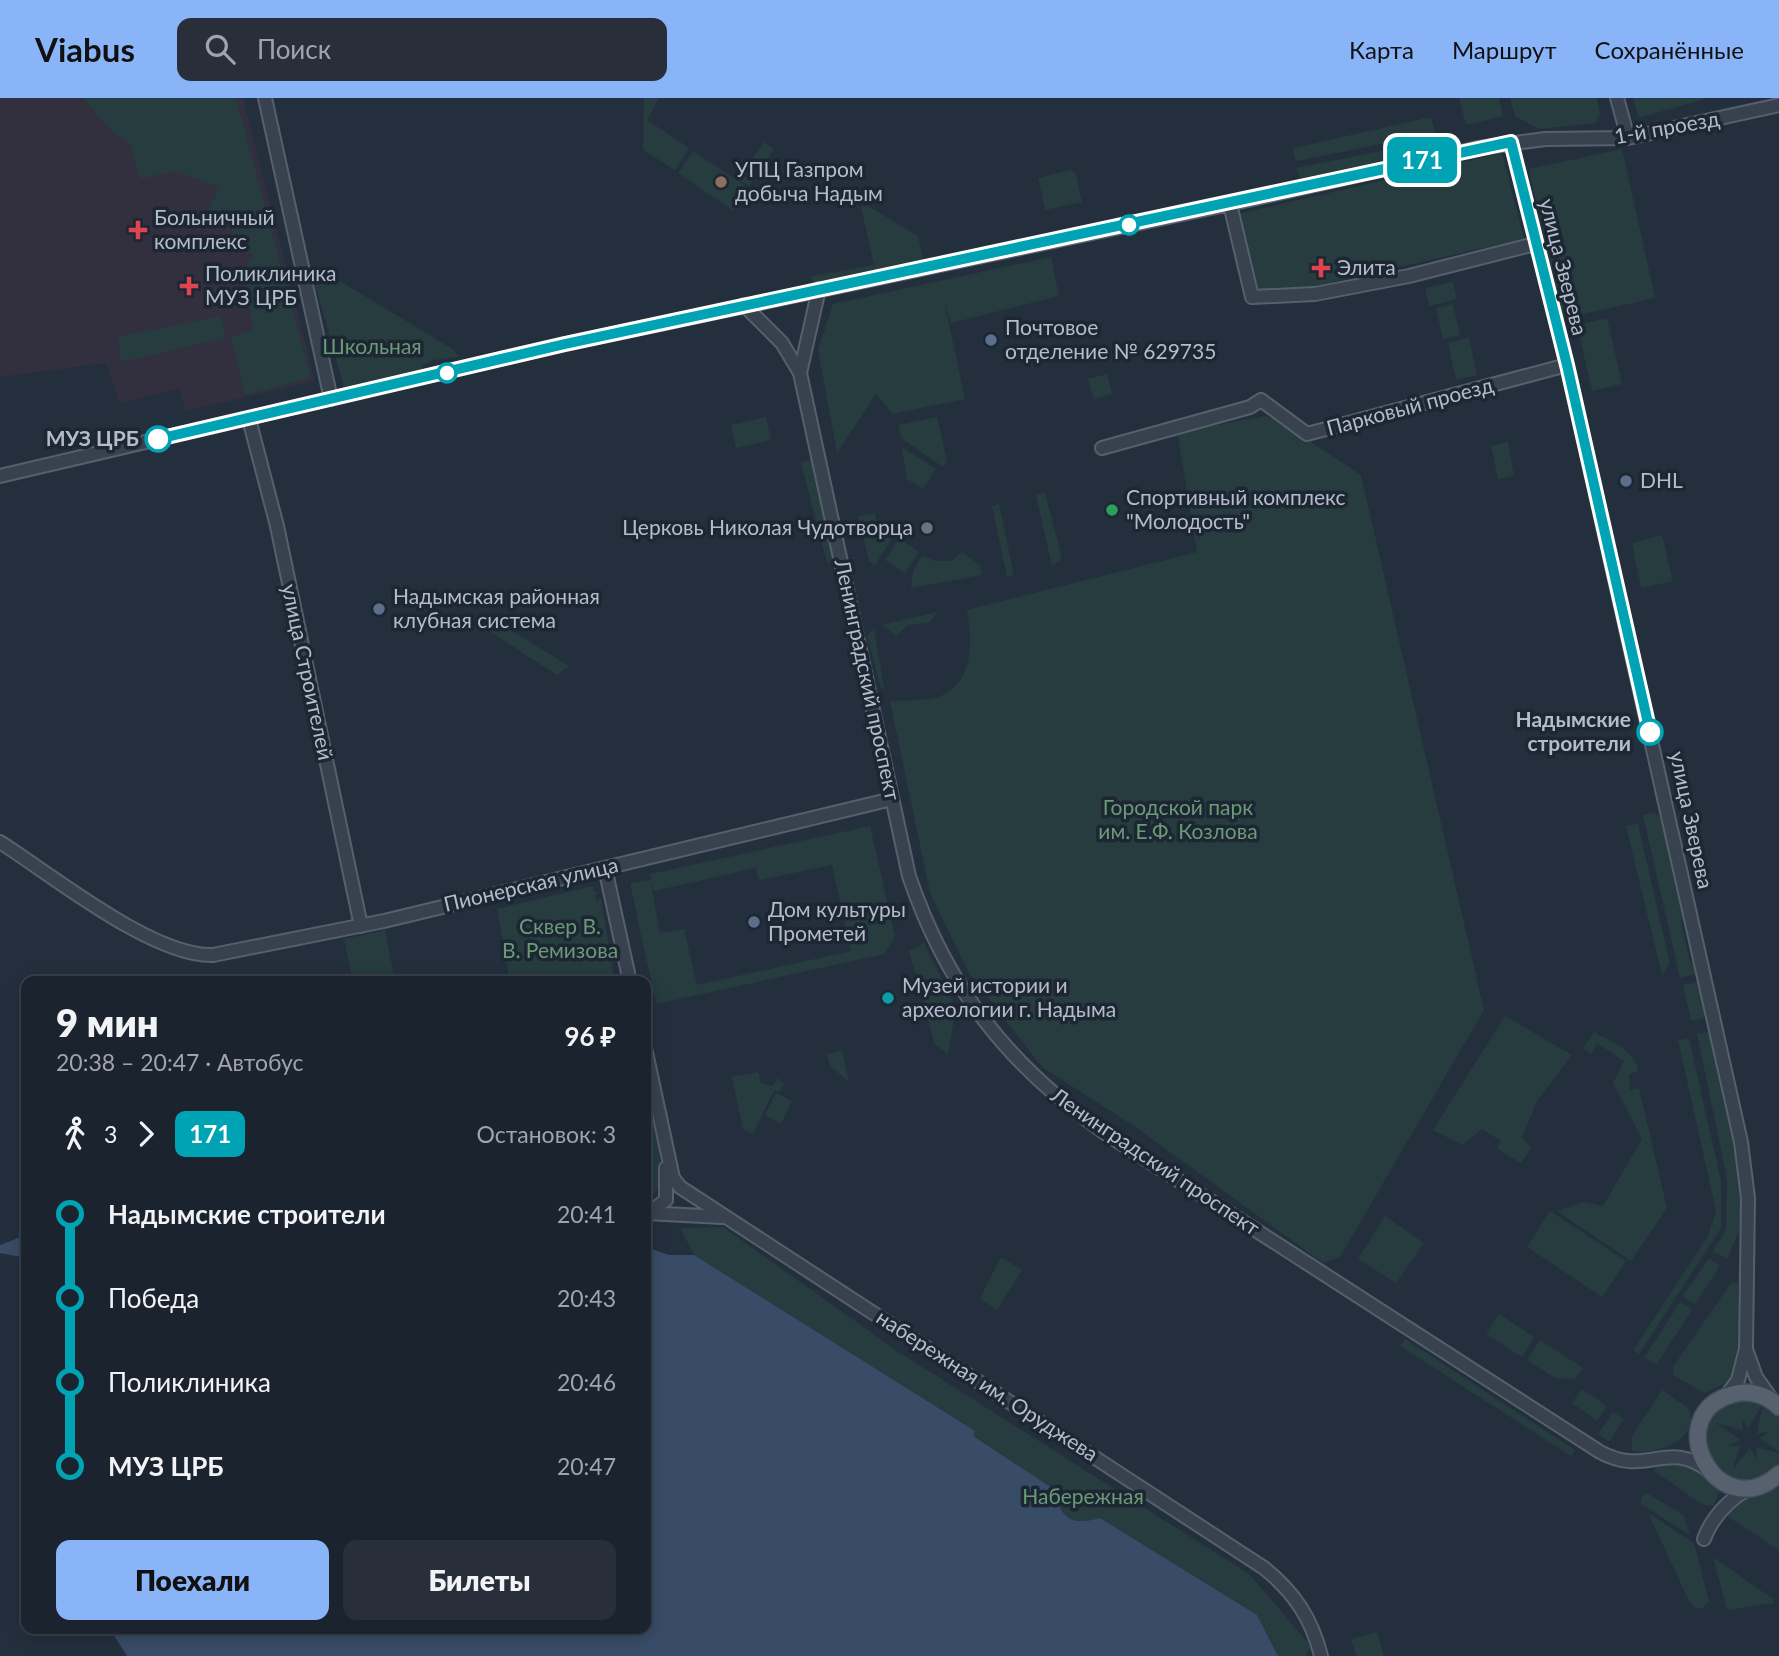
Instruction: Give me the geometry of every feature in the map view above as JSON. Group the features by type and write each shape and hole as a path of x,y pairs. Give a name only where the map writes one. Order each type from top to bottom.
{"main road":[{"path":"1776,1404 1750,1392 1726,1396 1706,1412 1698,1433 1700,1454 1709,1471 1722,1482 1750,1488 1776,1479"}],"street":[{"path":"265,98 331,399"},
{"path":"1617,98 1629,138"},
{"name":"1-й проезд","path":"0,476 744,305 1230,204 1511,142 1629,138 1779,105"},
{"name":"улица Зверева","path":"1511,142 1567,365 1741,1142 1748,1198 1746,1349 1738,1380 1726,1396"},
{"path":"1230,204 1252,297 1329,292 1409,276 1535,244"},
{"path":"800,373 819,289"},
{"path":"744,305 782,343 800,373"},
{"name":"Парковый проезд","path":"1102,448 1250,407 1261,400 1307,433 1567,365"},
{"name":"Ленинградский проспект","path":"800,373 909,876 922,912 951,972 966,998 1013,1057 1059,1100 1126,1147 1600,1452 1630,1463 1673,1456"},
{"name":"улица Строителей","path":"249,419 281,548 361,926"},
{"name":"Пионерская улица","path":"0,842 110,914 169,947 197,956 361,926 892,799"},
{"path":"605,868 629,976"},
{"path":"651,1075 669,1159 666,1200 651,1210"},
{"name":"набережная им. Оруджева","path":"669,1159 676,1183 699,1201 1264,1568 1290,1591 1303,1608 1321,1656"},
{"path":"666,1214 684,1210 699,1201"},
{"path":"651,1213 724,1217"},
{"name":"улица Зверева","path":"1746,1349 1756,1377 1776,1404"},
{"path":"1673,1456 1687,1447 1698,1433"},
{"path":"1673,1456 1690,1458 1709,1471"},
{"path":"1704,1539 1718,1514 1724,1493 1722,1482"},
{"path":"1718,1514 1734,1497 1750,1488"}],"shaded area":[{"name":"Больничный комплекс","path":"0,98 243,98 315,381 185,411 180,388 120,403 106,363 0,377"}],"green space":[{"path":"83,98 236,98 311,378 245,395 231,337 252,329 246,266 254,255 234,242 229,213 206,214 220,187 175,171 140,179 130,143 112,132"},
{"path":"644,98 659,98 647,120 689,148 675,170 643,150"},
{"path":"1459,98 1499,98 1503,116 1466,125"},
{"path":"1510,98 1597,98 1600,114 1595,123 1539,129 1515,116"},
{"path":"1633,98 1704,98 1704,99 1639,118"},
{"path":"1431,117 1435,133 1296,161 1293,148"},
{"path":"1433,141 1436,151 1300,178 1296,168"},
{"path":"764,142 774,149 749,186 738,179"},
{"path":"1622,149 1655,298 1561,319 1529,169"},
{"path":"693,151 749,188 734,211 678,173"},
{"path":"1502,153 1524,239 1257,299 1238,214"},
{"path":"1071,170 1076,174 1082,202 1045,210 1038,178"},
{"path":"868,206 918,236 924,264 813,284 811,276 874,265 861,207"},
{"path":"1051,257 1059,296 951,323 944,300 965,399 893,414 876,394 837,453 818,350 833,304"},
{"name":"Школьная","path":"327,273 454,350 459,357 433,360 421,366 423,375 351,390 344,387 313,277"},
{"path":"1453,282 1457,299 1429,306 1425,288"},
{"path":"1453,304 1460,335 1443,339 1436,308"},
{"path":"221,316 226,338 121,362 118,337"},
{"path":"1607,318 1622,384 1592,391 1577,325"},
{"path":"1469,338 1477,375 1456,380 1448,343"},
{"path":"1107,374 1112,394 1094,399 1088,379"},
{"name":"Городской парк им. Е.Ф. Козлова","path":"1266,416 1276,419 1361,475 1484,1010 1340,1257 1323,1263 1137,1128 1042,1067 969,973 930,893 890,701 934,698 957,685 964,674 970,649 967,610 1197,552 1177,432"},
{"path":"766,417 771,440 736,448 731,425"},
{"path":"937,417 947,461 943,467 901,438 898,425"},
{"path":"1508,442 1514,476 1498,479 1491,446"},
{"path":"902,447 936,469 923,489 907,479"},
{"path":"811,460 837,561 827,563 801,462"},
{"path":"1045,492 1062,559 1052,566 1036,495"},
{"path":"999,504 1014,575 1007,577 992,506"},
{"path":"875,513 877,525 894,535 875,565 869,561 858,516"},
{"path":"1662,535 1673,581 1641,588 1632,543"},
{"path":"899,538 919,552 905,573 885,560"},
{"path":"962,552 980,565 982,575 911,588 913,572 922,555 935,561 952,561"},
{"path":"937,612 929,623 908,625 896,636 882,625"},
{"path":"493,619 569,666 557,675 489,631"},
{"path":"874,629 884,687 881,688 867,636"},
{"path":"1655,813 1660,817 1685,914 1681,921 1690,962 1696,966 1698,974 1680,978 1643,815"},
{"path":"1638,824 1670,964 1662,975 1626,826"},
{"path":"870,826 895,936 885,954 656,1004 630,883 651,880 650,874","holes":["832,865 851,951 697,985 684,929 660,933 651,883 654,891 756,868 759,880"]},
{"name":"Сквер В. В. Ремизова","path":"593,886 594,892 600,891 595,896 597,902 601,898 614,976 509,976 497,909"},
{"path":"385,930 394,976 352,976 344,939"},
{"path":"924,943 956,1008 948,1054 935,1045 909,951"},
{"path":"1699,982 1706,1013 1704,1018 1691,1021 1683,985"},
{"path":"1505,1016 1572,1055 1537,1101 1522,1137 1531,1148 1521,1163 1497,1149 1501,1141 1482,1129 1462,1145 1433,1130"},
{"path":"1594,1032 1628,1052 1636,1064 1638,1071 1629,1074 1630,1090 1639,1088 1667,1208 1631,1261 1557,1211 1584,1202 1603,1206 1642,1139 1613,1083 1624,1061 1597,1043 1591,1054 1583,1048"},
{"path":"1709,1032 1740,1175 1741,1226 1727,1259 1713,1251 1726,1231 1727,1178 1697,1034"},
{"path":"1689,1038 1721,1181 1721,1228 1639,1354 1633,1350 1708,1236 1716,1211 1678,1040"},
{"path":"842,1050 849,1082 830,1066 827,1054"},
{"path":"758,1072 761,1083 773,1086 777,1078 784,1084 780,1091 774,1091 753,1134 743,1129 732,1077"},
{"path":"776,1093 792,1101 781,1124 765,1115"},
{"path":"651,1109 656,1121 662,1182 651,1198"},
{"path":"1550,1211 1626,1261 1602,1297 1527,1247"},
{"path":"1385,1216 1424,1243 1396,1283 1358,1259"},
{"name":"Набережная","path":"723,1227 900,1353 1249,1574 1311,1646 1306,1656 1278,1656 1257,1615 1100,1518 1082,1521 1069,1518 1060,1508 1055,1490 972,1436 975,1431 694,1255 680,1228"},
{"path":"1001,1257 1022,1270 997,1310 980,1298"},
{"path":"1709,1258 1720,1266 1695,1304 1683,1296"},
{"path":"1731,1283 1738,1283 1738,1371 1733,1380 1704,1393 1673,1375 1673,1367"},
{"path":"1680,1302 1692,1310 1657,1364 1644,1358"},
{"path":"1499,1314 1534,1337 1522,1357 1486,1334"},
{"path":"1405,1339 1575,1450 1571,1456 1400,1346"},
{"path":"1540,1340 1583,1368 1575,1379 1555,1378 1527,1360"},
{"path":"1582,1389 1607,1406 1597,1421 1572,1403"},
{"path":"1662,1390 1688,1408 1688,1429 1683,1437 1665,1448 1632,1451 1632,1436"},
{"path":"1757,1398 1779,1412 1779,1452 1760,1438 1769,1431 1757,1434 1763,1404 1748,1428 1741,1418 1743,1430 1716,1423 1740,1440 1727,1446 1740,1446 1733,1469 1750,1448 1757,1459 1756,1447 1779,1453 1779,1465 1759,1477 1741,1479 1726,1472 1714,1459 1708,1443 1707,1426 1714,1412 1730,1401"},
{"path":"1613,1412 1624,1419 1609,1442 1598,1434"},
{"path":"1681,1462 1697,1469 1720,1491 1713,1506 1703,1505 1654,1471 1657,1467"},
{"path":"1779,1488 1779,1550 1727,1516 1741,1497"},
{"path":"1647,1493 1683,1515 1691,1536 1640,1503 1642,1496"},
{"path":"1648,1513 1694,1543 1709,1602 1702,1608 1695,1608 1690,1603"},
{"path":"1713,1557 1773,1599 1774,1603 1727,1610"},
{"path":"1377,1632 1384,1656 1356,1656 1351,1639"}],"water":[{"path":"21,1237 21,1257 0,1253 0,1245"},
{"path":"651,1249 669,1255 694,1255 975,1431 973,1436 1055,1490 1060,1508 1069,1518 1082,1521 1100,1518 1257,1615 1278,1656 127,1656 113,1634 651,1634"}],"bus line":[{"name":"171","path":"158,439 273,415 565,344 1511,142 1567,365 1650,732"}],"place":[{"name":"УПЦ Газпром добыча Надым","path":"721,182"},
{"name":"Больничный комплекс","path":"138,230"},
{"name":"Элита","path":"1321,268"},
{"name":"Поликлиника МУЗ ЦРБ","path":"189,286"},
{"name":"Почтовое отделение № 629735","path":"991,340"},
{"name":"МУЗ ЦРБ","path":"158,439"},
{"name":"DHL","path":"1626,481"},
{"name":"Спортивный комплекс \"Молодость\"","path":"1112,510"},
{"name":"Церковь Николая Чудотворца","path":"927,528"},
{"name":"Надымская районная клубная система","path":"379,609"},
{"name":"Надымские строители","path":"1650,732"},
{"name":"Дом культуры Прометей","path":"754,922"},
{"name":"Музей истории и археологии г. Надыма","path":"888,998"}]}
